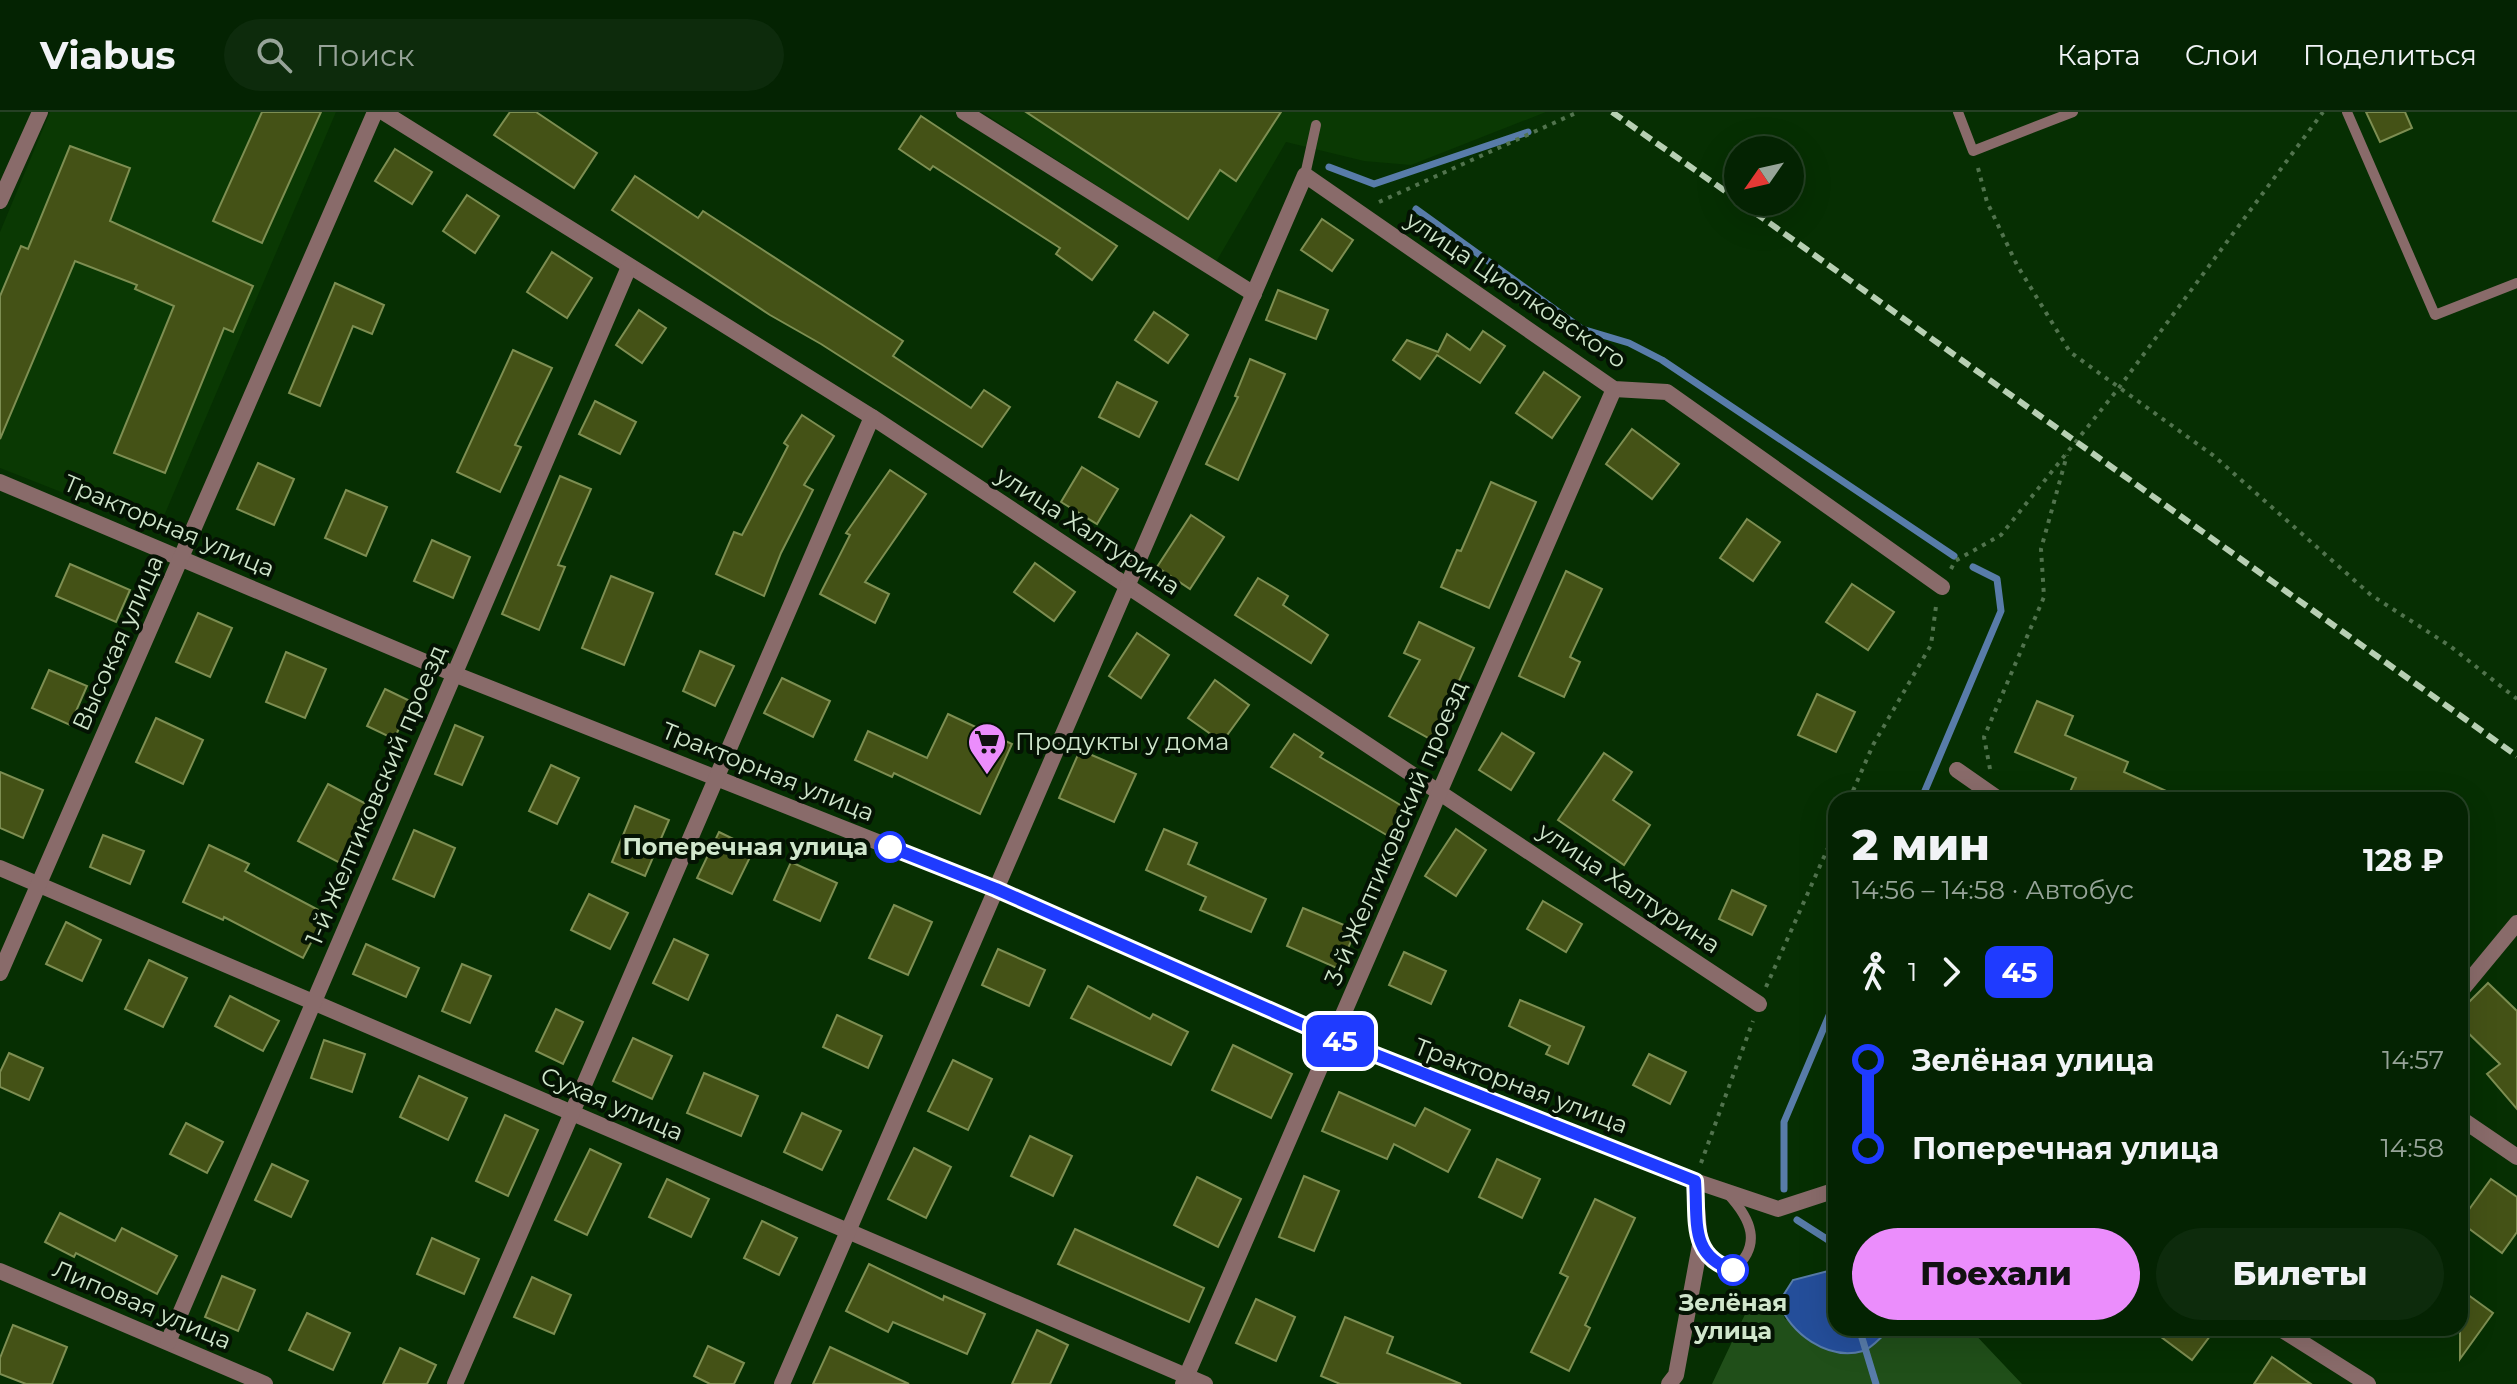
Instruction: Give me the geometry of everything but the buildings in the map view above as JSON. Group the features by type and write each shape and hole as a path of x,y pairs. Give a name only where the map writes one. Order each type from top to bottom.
{"street":[{"path":"0,201 6,170 40,112"},
{"name":"Высокая улица","path":"0,973 375,112"},
{"name":"улица Халтурина","path":"383,112 872,417 1759,1004"},
{"path":"964,112 1254,294"},
{"path":"782,1384 1305,175"},
{"name":"улица Циолковского","path":"1305,175 1614,389 1667,392 1942,587"},
{"name":"1-й Желтиковский проезд","path":"168,1342 629,267"},
{"name":"3-й Желтиковский проезд","path":"1185,1380 1614,389"},
{"path":"455,1384 872,417"},
{"name":"Тракторная улица","path":"0,482 182,556 454,674 996,889 1333,1038 1695,1181"},
{"path":"1957,770 1988,792"},
{"name":"Сухая улица","path":"0,868 848,1231 1185,1380 1205,1384"},
{"path":"2468,982 2517,923"},
{"path":"2468,1123 2517,1157"},
{"path":"1669,1384 1676,1375 1700,1245 1695,1181 1778,1209 1828,1193"},
{"name":"Липовая улица","path":"0,1271 265,1384"},
{"path":"2292,1336 2368,1384"}],"lane":[{"path":"1958,112 1973,151 2073,112"},
{"path":"2347,112 2435,315 2517,283"},
{"path":"1305,175 1316,125"},
{"path":"1700,1245 1715,1264 1733,1270 1747,1258 1752,1236 1744,1211 1724,1191"}],"path":[{"path":"1365,197 1380,203 1578,112"},
{"path":"1852,792 1873,745 1931,645 1937,597 1955,561 2001,535 2118,389 2323,112"},
{"path":"1973,151 1993,214 2017,265 2070,352 2214,456 2371,595 2450,646 2517,699"},
{"path":"1996,792 1984,737 2044,597 2041,549 2068,452"}],"shaded area":[{"path":"50,112 336,112 158,530 0,468 0,232"},
{"path":"982,112 1546,112 1411,165 1364,161 1286,142 1216,262"},
{"path":"1779,1302 1785,1319 1865,1351 1883,1336 1977,1336 2022,1384 1712,1384 1749,1306"}],"water":[{"path":"1828,1271 1828,1336 1883,1336 1863,1351 1850,1353 1837,1352 1812,1342 1791,1324 1779,1302 1793,1280"}],"waterway":[{"path":"1329,167 1374,184 1528,132"},
{"path":"1416,209 1582,329 1629,343 1662,360 1954,556"},
{"path":"1924,792 2001,611 1997,579 1973,567"},
{"path":"1784,1189 1784,1122 1828,1018"},
{"path":"1797,1220 1828,1240"},
{"path":"1861,1336 1876,1384"}],"railway":[{"path":"1612,112 1724,190"},
{"path":"1760,216 2517,756"}],"bus line":[{"name":"45","path":"890,847 996,889 1333,1038 1695,1181 1700,1245 1715,1264 1733,1270"}],"place":[{"name":"Продукты у дома","path":"987,776"},
{"name":"Поперечная улица","path":"890,847"},
{"name":"Зелёная улица","path":"1733,1270"}]}
